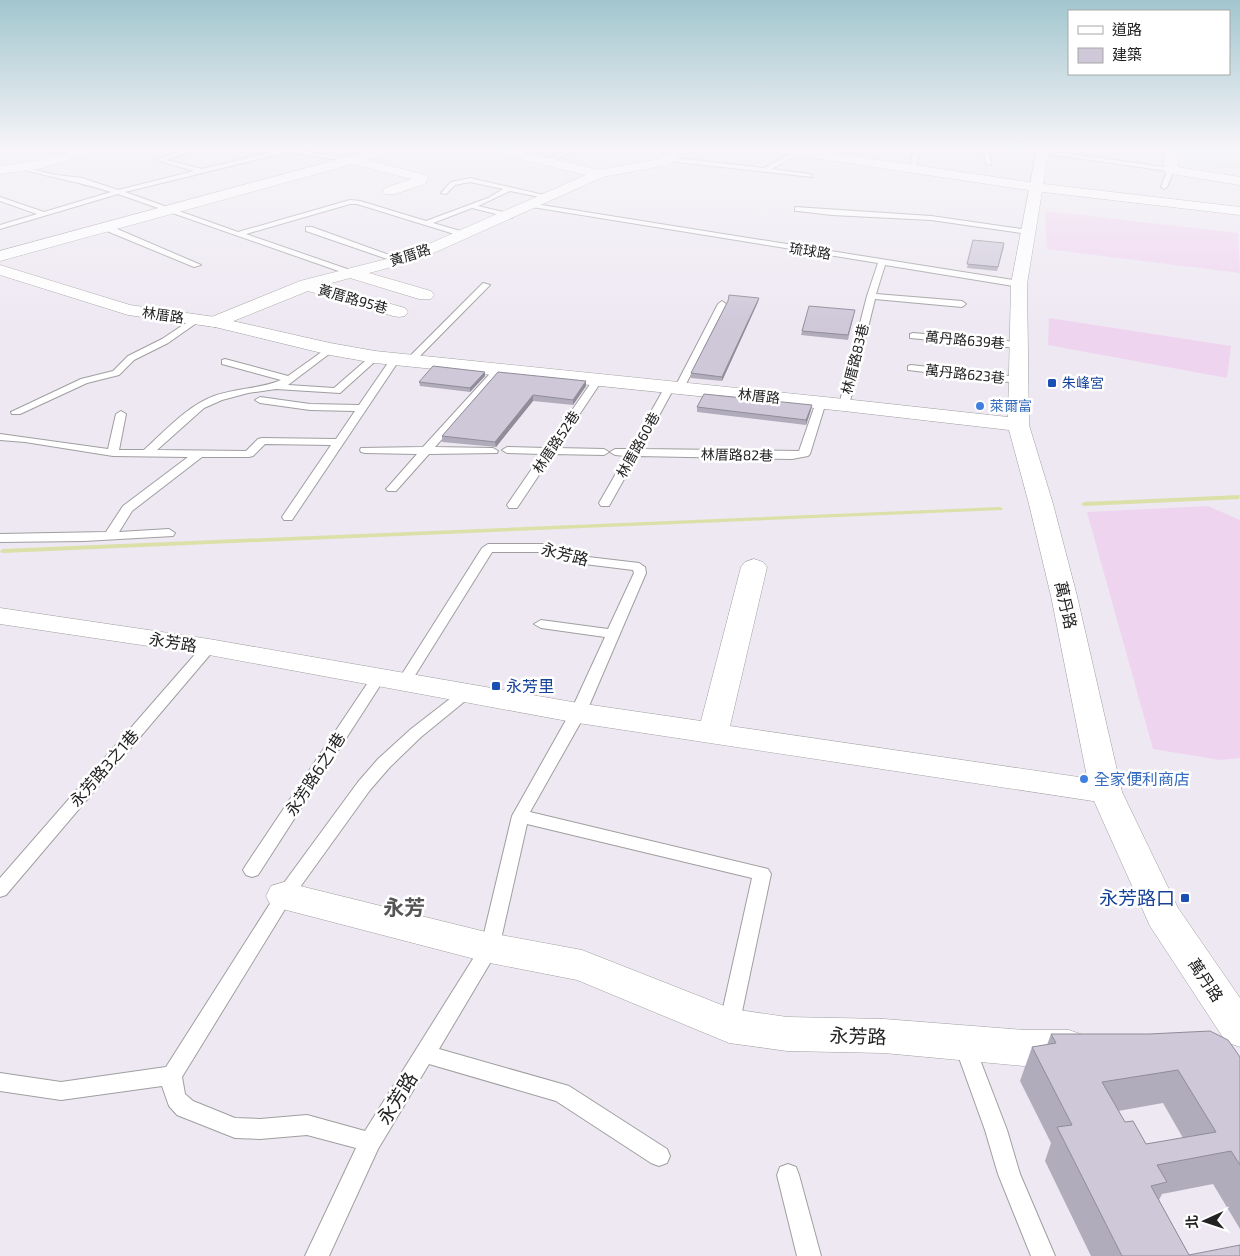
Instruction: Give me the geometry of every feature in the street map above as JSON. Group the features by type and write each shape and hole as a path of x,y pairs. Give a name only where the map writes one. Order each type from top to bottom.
{"street":[{"path":"0,256 181,207"},
{"name":"黃厝路","path":"214,322 306,286 399,260 464,235 529,207"},
{"name":"萬丹路","path":"1032,207 1019,284 1018,425 1041,504 1064,596 1106,792 1163,916 1230,1038"},
{"path":"1203,207 1240,211"},
{"name":"林厝路","path":"0,270 128,310 214,322 330,349 375,357 821,402 1018,425"},
{"path":"350,273 425,295"},
{"name":"黃厝路95巷","path":"306,286 399,312"},
{"path":"713,734 754,566"},
{"name":"永芳路","path":"0,616 209,647 578,713 1106,792"},
{"name":"永芳路","path":"284,896 490,948 582,965 729,1026 787,1034 884,1036 1024,1048 1107,1048"}],"lane":[{"path":"22,207 44,214"},
{"path":"0,228 69,207"},
{"path":"159,207 350,273"},
{"path":"238,234 334,207"},
{"path":"373,207 464,235"},
{"path":"426,223 469,207"},
{"path":"473,207 509,216"},
{"name":"琉球路","path":"542,207 1019,284"},
{"path":"798,209 832,213 931,218 1028,232"},
{"path":"0,216 18,222"},
{"path":"105,227 197,265"},
{"path":"309,229 399,260"},
{"path":"882,263 871,296 962,304"},
{"path":"288,517 362,408 403,359 486,285"},
{"name":"林厝路83巷","path":"844,405 871,296"},
{"name":"林厝路60巷","path":"605,502 722,304"},
{"path":"16,412 84,381 116,373 131,358 165,341 195,320"},
{"name":"萬丹路639巷","path":"913,336 1018,345"},
{"path":"274,387 290,380 330,349"},
{"path":"147,453 200,406 218,398 248,390 274,387 336,391 375,357"},
{"path":"226,362 290,380"},
{"name":"萬丹路623巷","path":"911,368 1019,380"},
{"path":"392,489 499,369"},
{"name":"林厝路52巷","path":"513,505 598,379"},
{"path":"260,400 310,407 362,408"},
{"name":"林厝路82巷","path":"609,452 792,456 804,454 821,402"},
{"path":"114,453 121,414"},
{"path":"0,437 114,453 249,454 262,441 339,442"},
{"path":"365,450 492,451"},
{"path":"507,450 609,452"},
{"path":"110,536 127,509 199,454"},
{"path":"0,538 169,533"},
{"name":"永芳路","path":"316,1256 370,1142 490,948 520,816 578,713 640,573 640,567 568,558 544,548 488,548 391,680"},
{"path":"541,624 613,634"},
{"name":"永芳路3之1巷","path":"0,890 209,647"},
{"name":"永芳路6之1巷","path":"252,870 391,680"},
{"path":"370,1142 307,1125 260,1129 235,1128 185,1108 176,1099 172,1085 172,1074 284,896 364,786 384,763 416,733 465,694"},
{"path":"520,816 762,874 729,1026"},
{"path":"964,1044 996,1130 1009,1174 1043,1256"},
{"path":"424,1054 562,1093 659,1156"},
{"path":"0,1082 61,1090 172,1074"},
{"path":"788,1175 809,1256"}],"shaded area":[{"path":"1045,211 1238,233 1240,273 1047,249"},
{"path":"1049,318 1231,346 1227,378 1048,345"},
{"path":"1208,506 1240,520 1240,758 1220,760 1153,749 1087,512"}],"building":[{"path":"973,240 1004,243 998,267 967,264"},
{"path":"729,295 759,298 722,377 691,373 728,301"},
{"path":"809,306 855,310 848,335 802,331"},
{"path":"433,366 485,372 470,388 419,382"},
{"path":"498,372 586,381 573,400 533,395 495,442 442,436"},
{"path":"704,394 812,405 806,420 697,407"},
{"path":"1210,1031 1228,1040 1240,1057 1240,1165 1231,1151 1157,1165 1167,1182 1151,1186 1189,1255 1240,1245 1240,1256 1122,1256 1057,1127 1072,1125 1032,1047 1056,1043 1051,1034 1149,1034","holes":["1178,1070 1216,1132 1146,1144 1133,1121 1125,1122 1102,1082"]}],"waterway":[{"path":"1084,504 1239,497"},
{"path":"3,551 1000,509"}],"place":[{"name":"朱峰宮","path":"1052,383"},
{"name":"萊爾富","path":"980,406"},
{"name":"永芳里","path":"496,686"},
{"name":"全家便利商店","path":"1084,779"},
{"name":"永芳路口","path":"1185,898"}],"district":[{"name":"永芳","path":"404,908"}]}
